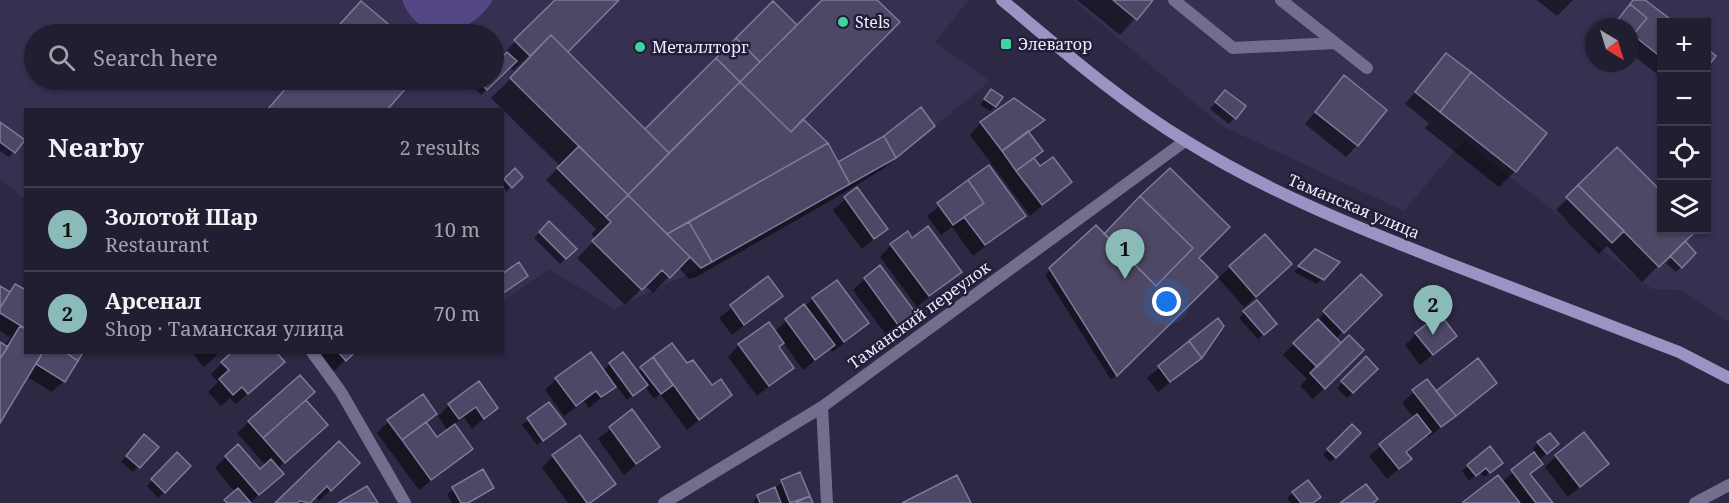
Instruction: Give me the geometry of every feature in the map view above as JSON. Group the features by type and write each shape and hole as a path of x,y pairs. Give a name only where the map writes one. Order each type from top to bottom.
{"street":[{"name":"Таманская улица","path":"1002,0 1097,78 1185,141 1275,190 1346,223 1679,352 1729,378"},
{"path":"1174,0 1233,48 1335,44"},
{"path":"1281,0 1367,69"},
{"name":"Таманский переулок","path":"664,503 822,406 1185,141"},
{"path":"313,354 341,392 405,503"},
{"path":"822,406 827,503"},
{"path":"1695,503 1729,485"}],"shaded area":[{"path":"0,0 969,0 935,42 990,81 896,158 701,268 614,309 549,269 504,300 504,108 24,108 24,198 0,179"},
{"path":"402,0 493,0 483,13 468,24 420,24 410,15"},
{"path":"1073,0 1729,0 1729,323 1681,290 1652,289 1464,140 1404,211 1222,126"}],"building":[{"path":"555,0 619,0 568,52 551,35 530,56 514,40"},
{"path":"822,0 877,0 900,22 791,132 740,82"},
{"path":"1113,0 1153,0 1137,20"},
{"path":"1633,0 1645,0 1669,18 1657,18 1657,54 1639,40 1639,28 1647,18 1630,4"},
{"path":"361,1 388,24 340,24"},
{"path":"773,1 797,25 760,62 736,38"},
{"path":"1630,4 1647,18 1639,28 1639,18 1619,18"},
{"path":"551,35 669,153 628,195 510,78"},
{"path":"736,38 760,62 740,82 716,58"},
{"path":"507,52 517,61 504,74 504,55"},
{"path":"1711,52 1716,56 1711,62"},
{"path":"1446,53 1471,72 1440,112 1415,92"},
{"path":"716,58 740,82 669,153 645,129"},
{"path":"1471,72 1547,133 1516,172 1440,112"},
{"path":"1344,75 1387,110 1358,146 1315,112"},
{"path":"740,82 791,132 803,119 828,143 667,234 628,195"},
{"path":"991,89 1003,97 996,107 984,99"},
{"path":"284,90 404,90 389,108 269,108"},
{"path":"1225,90 1246,106 1236,119 1215,102"},
{"path":"1014,98 1045,120 1002,151 980,122"},
{"path":"921,107 935,126 896,158 884,136"},
{"path":"0,122 24,139 15,153 0,142"},
{"path":"1028,131 1043,151 1016,171 1002,151"},
{"path":"884,136 896,158 850,184 838,162"},
{"path":"828,143 850,184 712,262 689,222"},
{"path":"579,146 628,195 606,217 557,168"},
{"path":"1617,147 1657,187 1657,234 1693,234 1659,267 1578,185"},
{"path":"1053,157 1072,182 1042,205 1016,171 1034,158 1040,166"},
{"path":"989,165 1026,216 985,245 964,217 984,203 968,180"},
{"path":"515,168 523,177 512,188 504,179"},
{"path":"1170,168 1230,227 1199,258 1218,277 1117,376 1049,268 1096,225 1156,286 1193,248 1140,196"},
{"path":"968,180 984,203 953,225 937,203"},
{"path":"1578,185 1624,231 1612,243 1566,197"},
{"path":"857,187 888,229 874,239 844,197"},
{"path":"628,195 690,257 670,278 662,270 642,290 592,241 611,222 606,217"},
{"path":"1140,196 1193,248 1156,286 1104,234"},
{"path":"549,221 577,249 566,259 539,232"},
{"path":"689,222 712,262 701,268 667,234"},
{"path":"928,226 962,272 929,296 890,244 908,231 912,238"},
{"path":"1265,234 1292,264 1256,297 1229,266"},
{"path":"1685,241 1696,253 1682,268 1670,256"},
{"path":"1315,249 1340,262 1324,280 1298,266"},
{"path":"519,262 528,276 504,293 504,273"},
{"path":"880,265 918,316 901,329 864,278"},
{"path":"1361,274 1382,295 1344,333 1323,311"},
{"path":"768,276 783,296 744,325 730,305"},
{"path":"837,280 869,323 844,342 812,298"},
{"path":"15,284 24,289 24,328 0,313 0,308"},
{"path":"0,286 10,292 0,308"},
{"path":"1257,300 1277,324 1264,335 1243,311"},
{"path":"804,304 835,345 815,360 785,319"},
{"path":"1440,314 1457,336 1433,355 1415,333"},
{"path":"1218,318 1224,326 1202,358 1189,341"},
{"path":"1318,319 1341,343 1317,367 1293,343"},
{"path":"769,322 784,343 779,347 794,368 769,386 738,344"},
{"path":"20,326 24,328 24,354 42,354 0,423 0,359"},
{"path":"1349,335 1364,350 1325,389 1310,373"},
{"path":"1189,341 1202,358 1170,382 1158,366"},
{"path":"0,342 8,347 0,359"},
{"path":"672,343 687,363 693,360 712,385 721,379 732,395 699,420 653,357"},
{"path":"591,352 616,387 601,397 596,391 576,406 555,378"},
{"path":"623,352 648,385 633,396 609,363"},
{"path":"42,354 68,354 78,361 65,382 36,364"},
{"path":"68,354 82,354 78,361"},
{"path":"230,354 278,354 285,362 248,394 242,387 233,395 219,379 229,370 221,362"},
{"path":"340,354 353,354 346,361"},
{"path":"1366,356 1378,369 1353,393 1341,381"},
{"path":"653,357 673,385 661,394 640,367"},
{"path":"1478,358 1497,383 1456,416 1436,391"},
{"path":"300,375 315,392 263,438 248,421"},
{"path":"1427,379 1456,416 1441,427 1412,390"},
{"path":"479,381 498,408 484,419 476,407 459,419 448,404"},
{"path":"423,394 437,414 402,440 387,420"},
{"path":"306,400 328,425 285,463 263,438"},
{"path":"549,402 566,424 543,441 527,418"},
{"path":"632,409 660,447 636,464 609,427"},
{"path":"1417,414 1431,432 1406,452 1412,459 1399,469 1379,444"},
{"path":"426,422 437,437 455,424 473,449 431,480 402,440"},
{"path":"1352,424 1361,433 1336,458 1327,449"},
{"path":"1584,432 1609,464 1580,487 1555,455"},
{"path":"1550,433 1559,444 1547,454 1537,442"},
{"path":"144,434 159,447 140,468 126,456"},
{"path":"580,435 616,484 590,503 587,503 552,455"},
{"path":"339,441 360,463 331,491 327,486 310,503 300,501 275,503"},
{"path":"238,444 260,469 271,459 284,474 259,495 225,456"},
{"path":"1490,446 1503,463 1490,473 1486,468 1476,476 1467,465"},
{"path":"177,452 191,466 165,493 151,479"},
{"path":"1534,452 1543,464 1530,474 1553,503 1536,503 1511,470"},
{"path":"483,469 494,488 468,503 461,503 452,487"},
{"path":"800,472 810,496 790,503 781,480"},
{"path":"957,475 971,503 902,503"},
{"path":"1498,475 1520,503 1463,502"},
{"path":"1308,480 1321,497 1313,503 1301,503 1292,492"},
{"path":"1366,484 1378,499 1373,503 1340,503"},
{"path":"367,486 378,503 338,503"},
{"path":"775,487 781,503 760,503 757,495"},
{"path":"238,488 251,503 227,503 224,500"},
{"path":"810,496 813,503 795,503"}],"place":[{"name":"Stels","path":"843,22"},
{"name":"Элеватор","path":"1006,44"},
{"name":"Металлторг","path":"640,47"},
{"name":"Золотой Шар","path":"1125,279"},
{"name":"Арсенал","path":"1433,335"}]}
